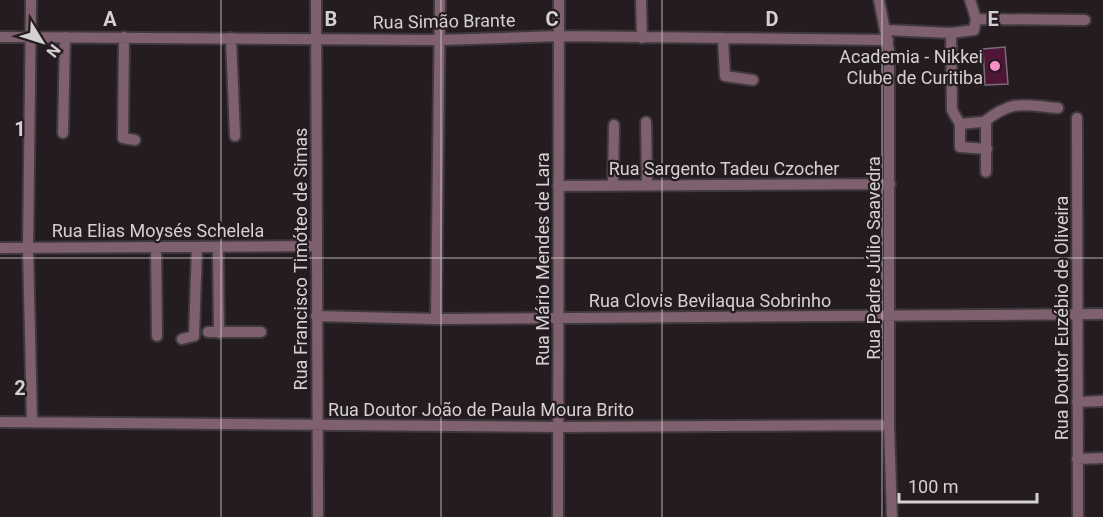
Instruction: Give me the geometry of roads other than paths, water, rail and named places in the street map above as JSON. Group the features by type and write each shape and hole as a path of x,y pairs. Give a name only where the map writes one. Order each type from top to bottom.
{"street":[{"path":"31,0 28,248 32,422"},
{"name":"Rua Francisco Timóteo de Simas","path":"316,0 318,517"},
{"path":"436,319 440,0"},
{"name":"Rua Mário Mendes de Lara","path":"558,517 559,0"},
{"path":"641,0 642,38"},
{"name":"Rua Padre Júlio Saavedra","path":"879,0 887,35 891,315 889,425 892,517"},
{"path":"970,0 976,18 974,30 951,33 952,110 960,124 961,148 987,149"},
{"path":"976,18 1085,20"},
{"name":"Rua Simão Brante","path":"0,37 440,40 559,36 723,38 951,33"},
{"path":"63,133 64,37"},
{"path":"124,38 123,138 135,140"},
{"path":"231,38 235,136"},
{"path":"723,38 725,76 753,80"},
{"path":"960,124 984,122 1001,108 1013,104 1058,108"},
{"name":"Rua Doutor Euzébio de Oliveira","path":"1077,118 1078,517"},
{"path":"646,122 647,184"},
{"path":"984,122 987,149 986,172"},
{"path":"613,184 614,125"},
{"name":"Rua Sargento Tadeu Czocher","path":"558,186 890,184"},
{"name":"Rua Elias Moysés Schelela","path":"0,248 316,246"},
{"path":"156,247 157,336"},
{"path":"182,339 194,336 197,247"},
{"path":"218,247 214,332 261,332"},
{"name":"Rua Clovis Bevilaqua Sobrinho","path":"316,316 436,319 558,316 1103,314"},
{"path":"1077,402 1103,401"},
{"name":"Rua Doutor João de Paula Moura Brito","path":"0,422 558,427 889,425"},
{"path":"1077,459 1103,458"}],"place":[{"name":"Academia - Nikkei Clube de Curitiba","path":"995,66"}]}
